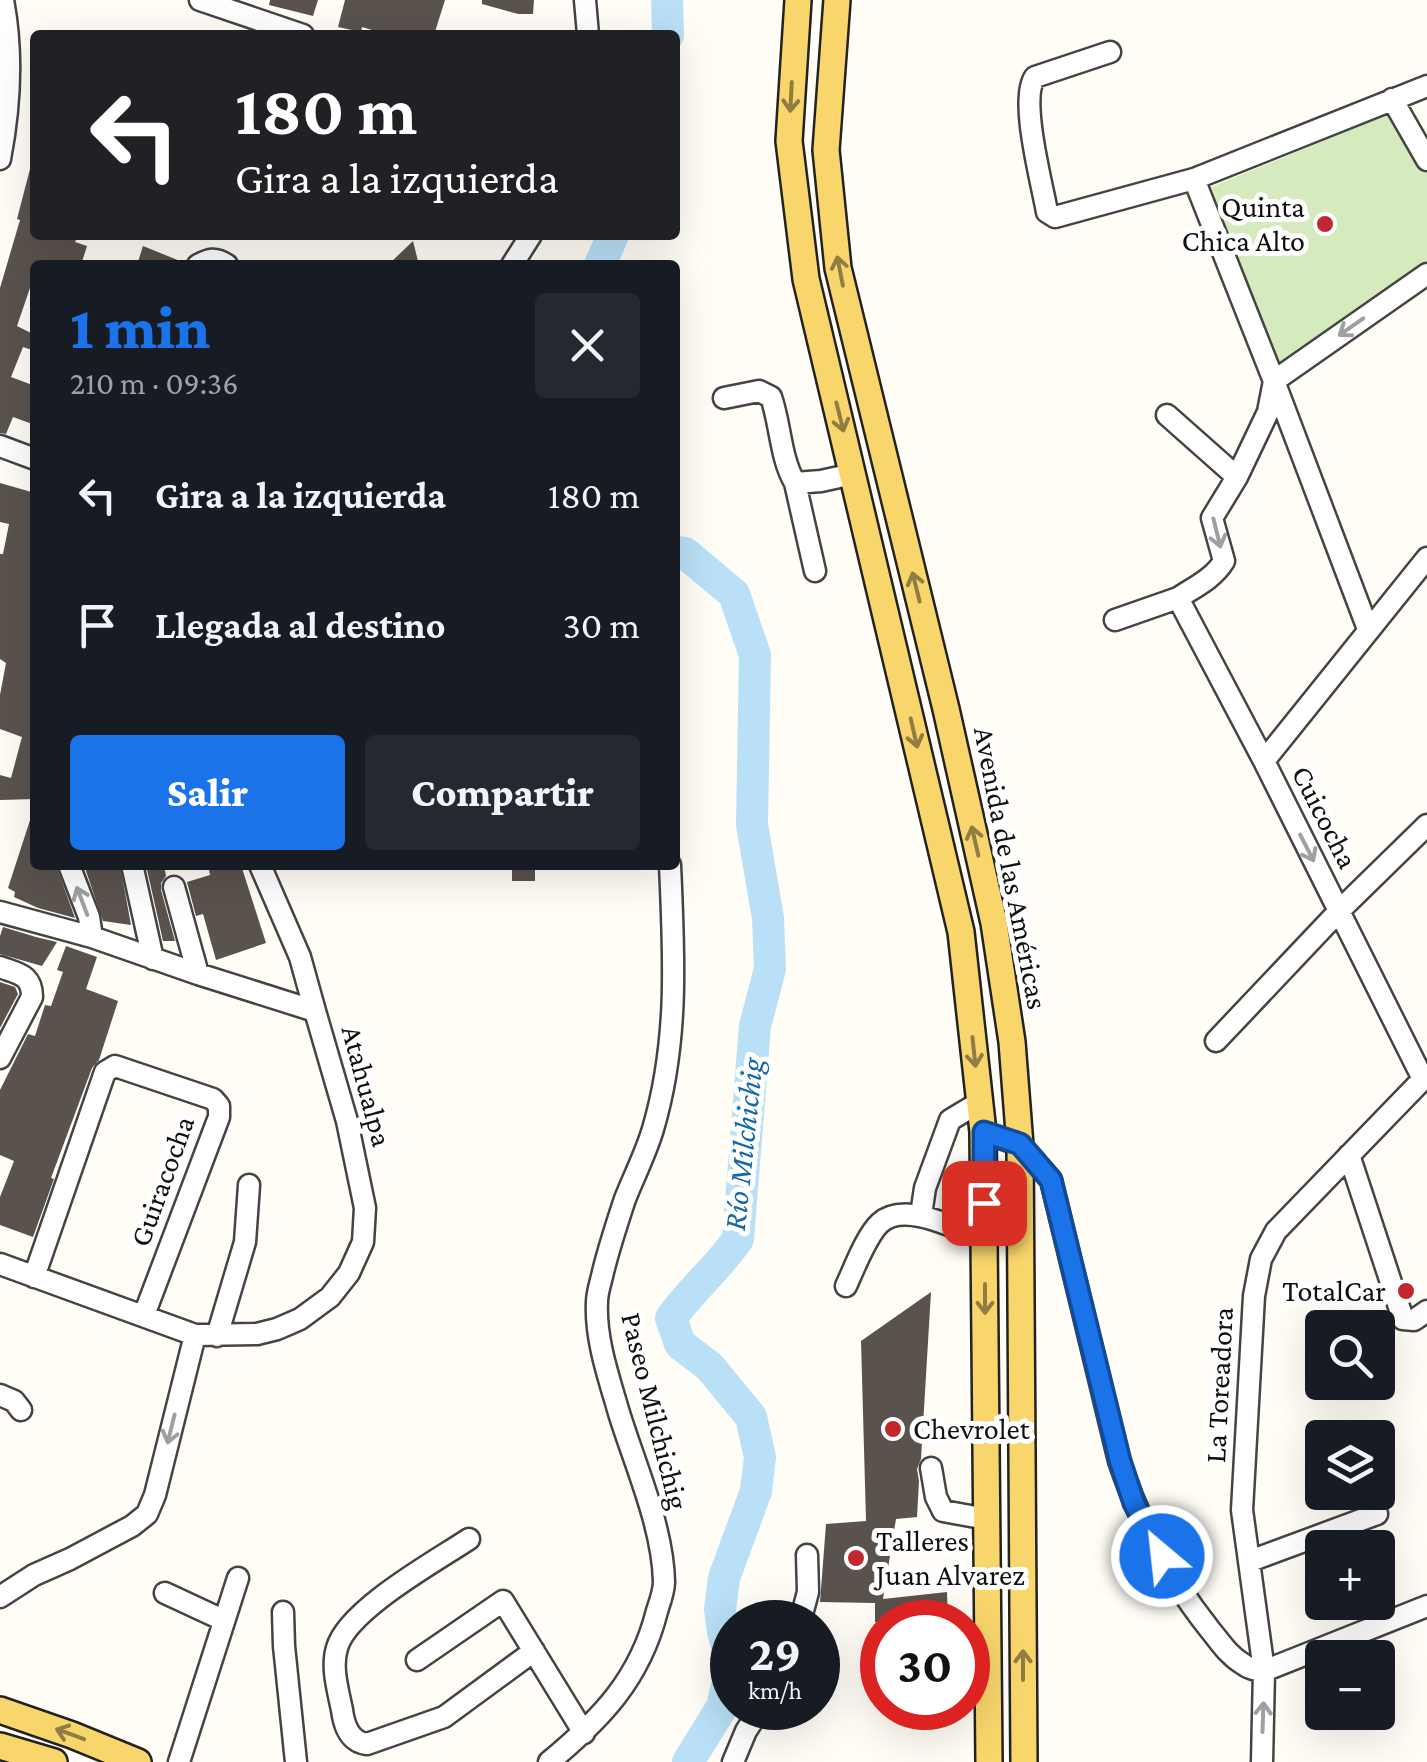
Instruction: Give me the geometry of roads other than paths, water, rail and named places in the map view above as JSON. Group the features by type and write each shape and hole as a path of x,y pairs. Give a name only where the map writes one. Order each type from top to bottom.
{"main road":[{"name":"Avenida de las Américas","path":"798,0 789,141 806,279 961,932 984,1132 989,1762"},
{"name":"Avenida de las Américas","path":"837,0 826,150 838,268 946,709 994,923 1012,1042 1020,1144 1024,1762"},
{"path":"0,1710 138,1762"},
{"path":"0,1746 38,1759"}],"street":[{"path":"0,159 10,75 3,0"},
{"path":"200,0 288,30"},
{"path":"585,0 588,30"},
{"path":"1110,52 1035,78 1030,85 1028,107 1047,212 1056,216 1194,179 1427,86"},
{"path":"1392,99 1427,160"},
{"path":"1194,179 1368,629"},
{"path":"1115,620 1178,598 1220,568 1224,560 1212,518 1268,412 1274,380 1427,274"},
{"path":"724,398 759,391 771,398 814,571"},
{"path":"1166,415 1237,477"},
{"path":"0,446 30,458"},
{"path":"795,484 854,474"},
{"name":"Cuicocha","path":"1425,1077 1264,761 1427,558"},
{"path":"1178,598 1264,761"},
{"path":"1216,1041 1427,825"},
{"path":"71,870 92,937"},
{"path":"132,870 153,959"},
{"path":"262,870 300,957 315,1010"},
{"name":"Paseo Milchichig","path":"549,1762 584,1733 637,1668 654,1627 664,1584 657,1536 612,1391 600,1340 597,1300 624,1201 652,1132 665,1083 673,1027 670,870"},
{"path":"174,887 198,974"},
{"name":"Atahualpa","path":"0,1264 195,1335 257,1334 300,1320 330,1297 349,1273 363,1242 365,1208 342,1102 315,1010 2,911"},
{"path":"0,967 26,978 32,985 32,997 0,1058"},
{"name":"Guiracocha","path":"34,1277 105,1072 115,1066 212,1100 219,1106 219,1117 144,1315"},
{"name":"La Toreadora","path":"1262,1762 1264,1672 1242,1510 1254,1296 1261,1259 1276,1231 1425,1077"},
{"path":"922,1215 926,1188 950,1120 980,1102"},
{"path":"984,1132 1020,1144 1051,1180 1120,1461 1134,1503 1149,1536 1198,1615 1230,1655 1246,1667 1264,1672 1427,1606"},
{"path":"1349,1155 1403,1319 1414,1320 1427,1311"},
{"path":"217,1336 245,1242 249,1185"},
{"path":"846,1286 871,1235 890,1217 922,1215 984,1239"},
{"path":"0,1597 34,1575 132,1526 147,1514 195,1335"},
{"path":"0,1395 14,1400 20,1410"},
{"path":"932,1468 936,1497 944,1511 987,1519"},
{"path":"1250,1562 1377,1514"},
{"path":"469,1539 375,1602 355,1619 338,1642 334,1661 343,1718 351,1736 358,1743 367,1744 444,1717 534,1650"},
{"path":"806,1600 807,1554"},
{"path":"179,1762 238,1578"},
{"path":"165,1593 223,1620"},
{"path":"416,1660 503,1601 584,1733"},
{"path":"283,1612 296,1762"},
{"path":"733,1762 747,1730"}],"waterway":[{"name":"Río Milchichig","path":"667,0 668,30"},
{"name":"Río Milchichig","path":"602,260 611,240"},
{"name":"Río Milchichig","path":"680,552 734,594 755,655 752,825 768,918 770,969 755,1026 738,1239 671,1318 680,1344 710,1367 751,1417 760,1457 756,1491 724,1578 720,1609 732,1664 722,1707 688,1762"}],"place":[{"name":"Quinta Chica Alto","path":"1325,224"},
{"name":"TotalCar","path":"1406,1291"},
{"name":"Chevrolet","path":"893,1429"},
{"name":"Talleres Juan Alvarez","path":"856,1558"}]}
